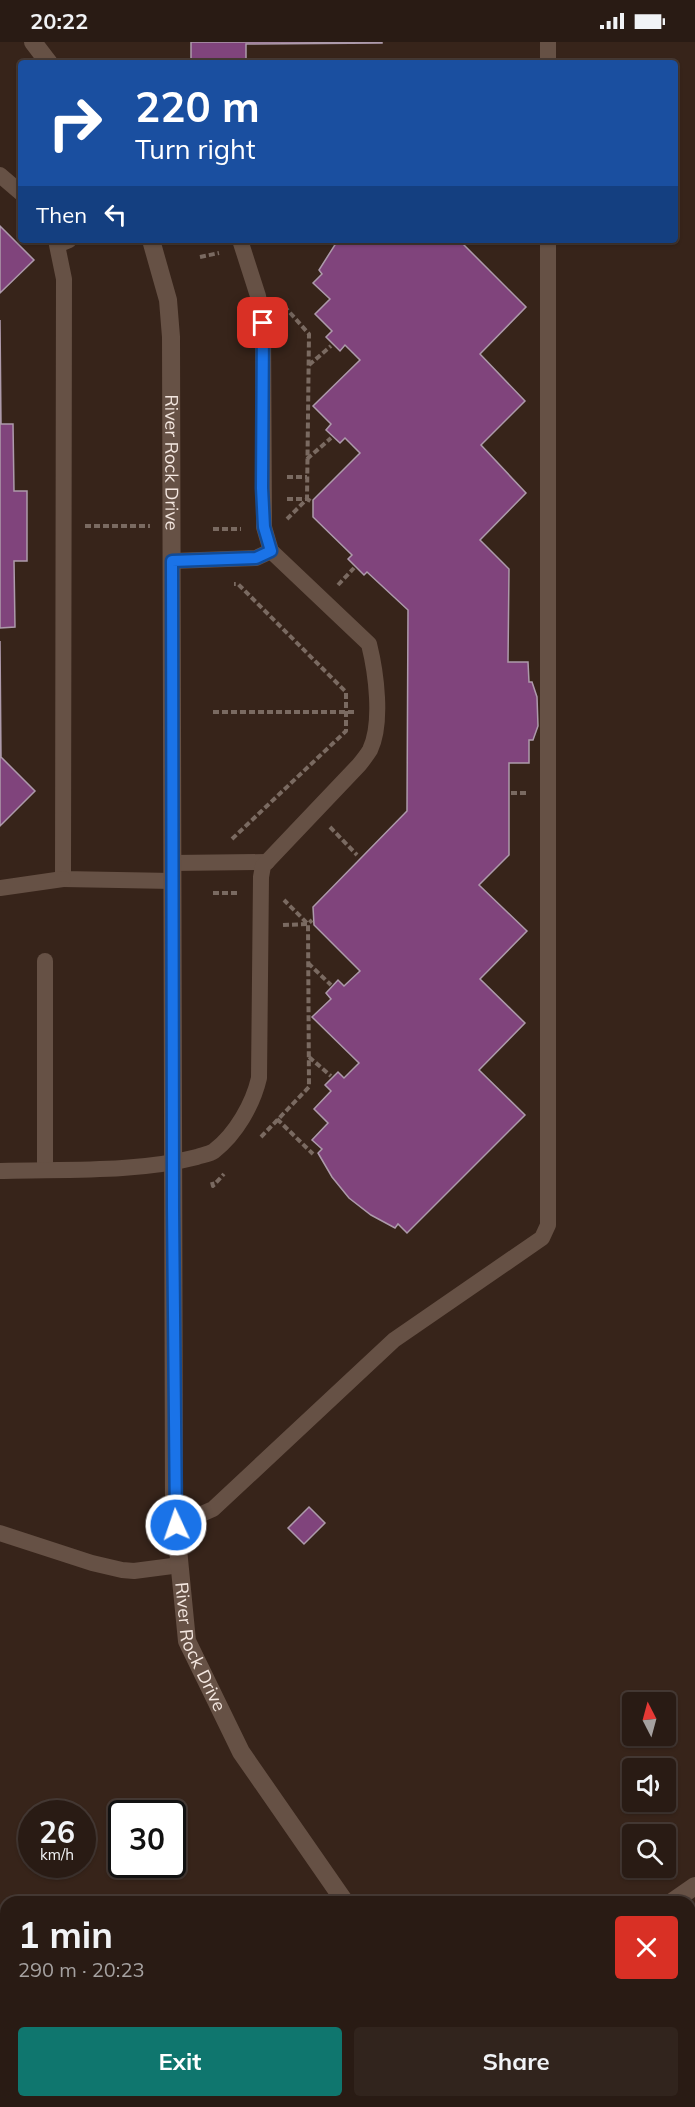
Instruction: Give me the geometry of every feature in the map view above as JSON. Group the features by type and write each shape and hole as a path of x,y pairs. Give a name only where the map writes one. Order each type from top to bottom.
{"street":[{"path":"33,42 47,60"},
{"name":"River Rock Drive","path":"152,243 168,300 171,337 174,1496 187,1641 247,1761 341,1896"},
{"path":"681,1896 695,1886"}],"lane":[{"path":"548,42 548,60"},
{"path":"0,175 18,191"},
{"path":"60,243 64,279 63,879"},
{"path":"176,1525 213,1509 394,1340 542,1238 548,1226 548,243"},
{"path":"0,1170 45,1170 172,1163 213,1152 239,1123 255,1095 260,1078 261,877 263,866 359,765 370,750 376,723 374,665 369,644 271,551 264,527 262,488 263,323 258,296 234,246"},
{"path":"172,561 256,558 271,551"},
{"path":"0,888 63,879 172,872 267,862"},
{"path":"45,961 45,1170"},
{"path":"0,1533 92,1563 122,1570 180,1565"}],"path":[{"path":"200,257 234,246"},
{"path":"280,301 309,334 307,499 280,526"},
{"path":"308,366 332,346"},
{"path":"307,459 331,438"},
{"path":"279,476 307,477"},
{"path":"280,500 307,499 312,502"},
{"path":"80,526 143,526"},
{"path":"213,529 245,529"},
{"path":"333,591 354,568"},
{"path":"232,838 346,731 346,692 238,584"},
{"path":"213,712 359,712"},
{"path":"334,831 357,855"},
{"path":"213,893 244,893"},
{"path":"279,896 308,924 309,1087"},
{"path":"282,925 308,924 312,920"},
{"path":"308,963 331,985"},
{"path":"308,1056 331,1076"},
{"path":"277,1119 313,1154"}],"building":[{"path":"191,42 382,42 246,44 246,60 191,60"},
{"path":"0,226 34,260 0,293"},
{"path":"336,243 462,243 526,307 480,354 525,401 481,445 526,493 480,540 509,569 508,662 528,662 529,682 532,682 537,697 538,726 533,740 529,740 529,763 509,763 509,855 479,885 527,931 480,979 525,1023 479,1070 525,1115 407,1233 398,1224 395,1228 371,1215 349,1198 332,1177 318,1153 322,1149 312,1140 328,1123 314,1109 331,1091 325,1085 338,1072 344,1078 359,1063 312,1017 331,999 326,993 338,980 344,986 360,971 314,925 313,907 407,811 408,610 367,572 364,575 348,559 352,555 313,517 313,500 360,453 345,438 340,443 326,430 331,424 313,406 360,360 345,345 340,351 326,337 332,331 315,314 330,299 313,283 322,274 319,270"},
{"path":"0,320 1,424 13,424 14,491 27,491 27,561 14,561 15,627 0,628"},
{"path":"0,641 1,757 35,791 0,826"},
{"path":"309,1507 325,1523 304,1544 288,1528"}],"route":[{"path":"176,1525 174,1508 172,561 256,558 271,551 264,527 262,488 263,323"}]}
